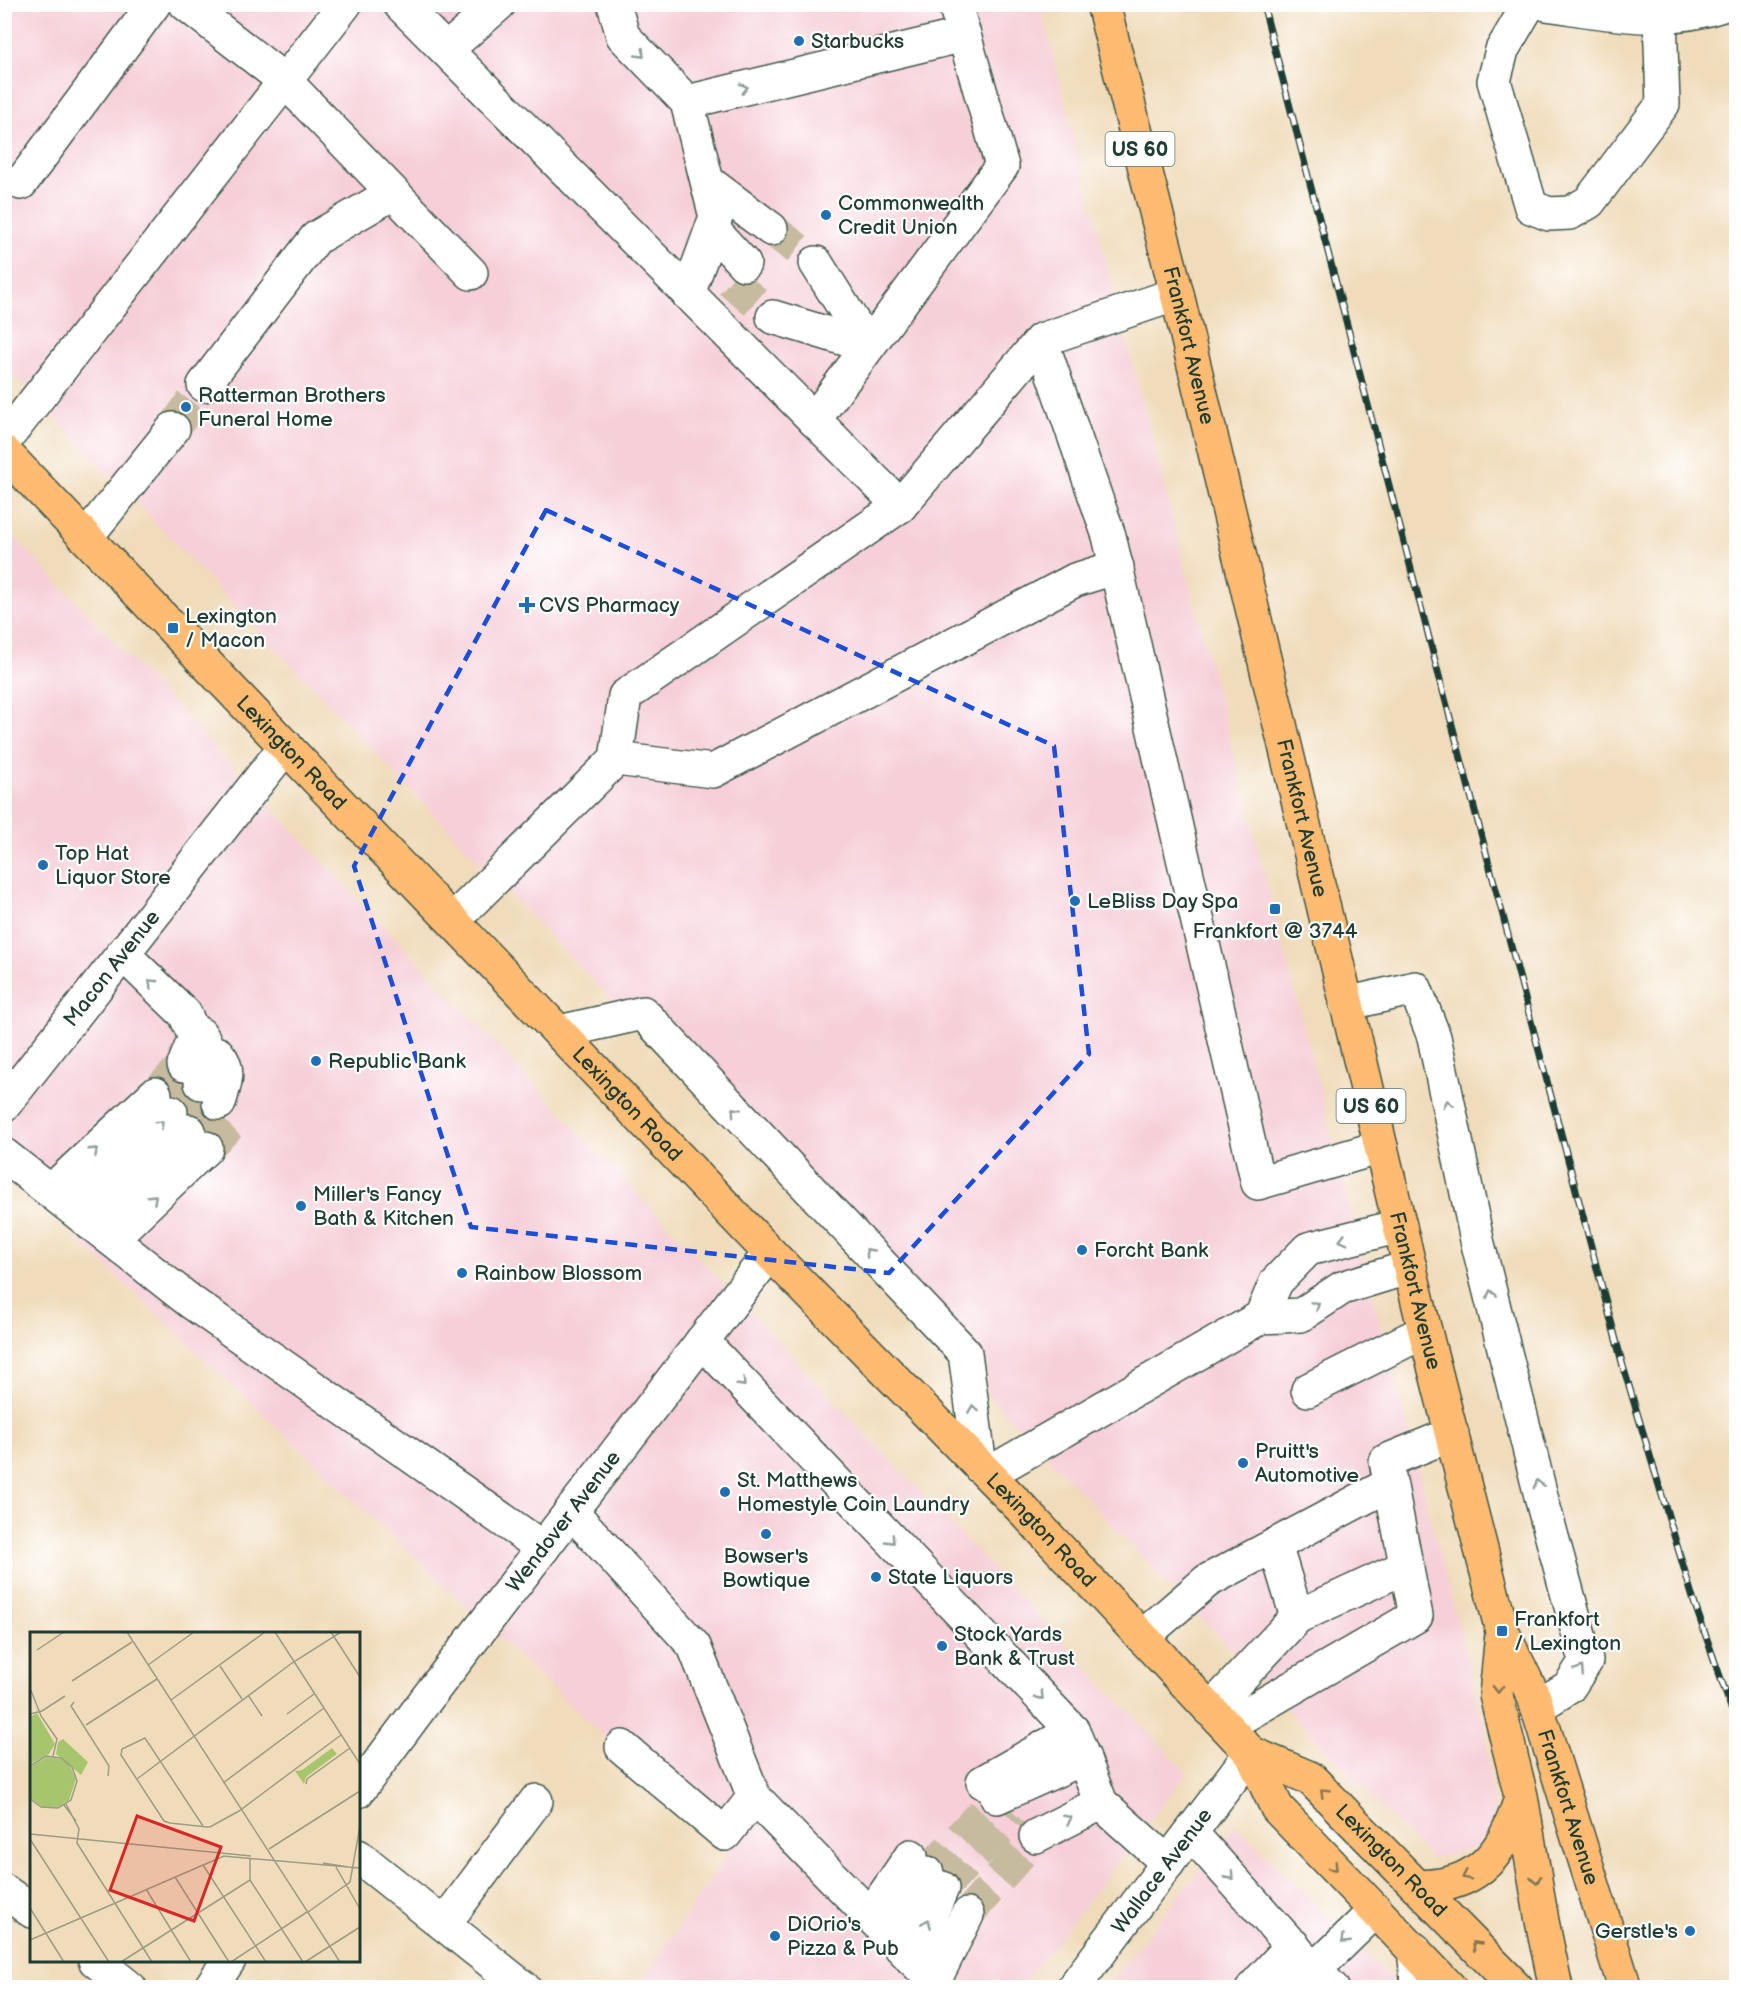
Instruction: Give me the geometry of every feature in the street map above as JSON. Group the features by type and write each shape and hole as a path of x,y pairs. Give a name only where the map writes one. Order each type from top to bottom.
{"main road":[{"name":"Frankfort Avenue","path":"1103,4 1177,294 1425,1330 1502,1631 1534,1697 1625,1988"},
{"name":"Lexington Road","path":"4,452 770,1253 984,1470 1142,1637 1251,1753 1277,1808 1450,1988"},
{"name":"Frankfort Avenue","path":"1502,1631 1496,1695 1521,1796 1556,1988"},
{"name":"Lexington Road","path":"1251,1753 1310,1778 1517,1988"},
{"path":"1418,1887 1450,1883 1473,1873 1490,1860 1506,1840 1521,1796"}],"street":[{"path":"21,183 154,4"},
{"path":"186,4 285,81 471,273"},
{"path":"4,441 345,4"},
{"path":"400,4 900,506"},
{"path":"446,50 499,4"},
{"path":"614,4 623,36 687,102 710,218 688,294"},
{"path":"1529,4 1502,50 1494,81 1531,207 1549,214 1570,213 1589,202 1662,104 1660,16"},
{"path":"1546,4 1585,7 1635,17 1675,17 1726,4"},
{"path":"687,102 960,20 1002,166 814,420"},
{"path":"204,385 316,238 393,193"},
{"path":"710,218 751,255 710,218"},
{"path":"868,346 794,290 868,346"},
{"path":"453,920 616,759 625,696 900,506 1041,340 1177,294"},
{"path":"1041,340 1109,536 1117,567 1258,1183 1381,1147"},
{"path":"86,537 173,429"},
{"path":"616,759 713,771 1075,580 1117,567"},
{"name":"Macon Avenue","path":"4,1105 286,746"},
{"path":"123,954 207,1069"},
{"path":"1346,1004 1415,987 1434,1037 1480,1251 1544,1508 1587,1661 1569,1687 1536,1707"},
{"path":"559,1032 643,1013 965,1353 984,1470 1261,1317 1301,1315 1342,1288 1410,1267"},
{"path":"81,1215 181,1122 81,1215"},
{"path":"4,1155 191,1302 543,1548"},
{"path":"1261,1317 1276,1282 1308,1249 1400,1226"},
{"name":"Wendover Avenue","path":"360,1788 770,1253"},
{"path":"1308,1390 1425,1330"},
{"path":"702,1341 1087,1767 1168,1863"},
{"path":"1218,1718 1416,1616 1386,1461 1452,1434"},
{"path":"1142,1637 1207,1581 1390,1484"},
{"path":"571,1511 694,1646 754,1797 930,1979"},
{"path":"1275,1545 1297,1617"},
{"path":"1218,1718 1297,1617 1407,1566"},
{"path":"622,1748 725,1834 754,1797"},
{"name":"Wallace Avenue","path":"1073,1988 1251,1753"},
{"path":"1087,1767 1008,1807 1087,1767"},
{"path":"444,1924 536,1801"},
{"path":"1191,1833 1293,1945 1314,1982 1376,1910"},
{"path":"360,1858 524,1988"},
{"path":"879,1925 927,1872 930,1979"},
{"path":"4,1891 30,1910"},
{"path":"930,1979 967,1915"},
{"path":"1253,1988 1293,1945"},
{"path":"1414,1949 1418,1988"},
{"path":"98,1962 130,1988"},
{"path":"210,1988 228,1962"}],"highlighted area":[{"path":"546,510 1054,746 1089,1054 889,1273 471,1227 354,866"}],"shaded area":[{"path":"5,5 1040,5 1484,1725 1496,1827 1480,1847 1431,1859 5,365"},
{"path":"4,526 1187,1773 1021,1987 638,1987 728,1854 5,1170"},
{"path":"1235,1825 1399,1987 1105,1988"}],"tunnel":[{"path":"771,229 816,263"},
{"path":"730,281 773,317"},
{"path":"173,429 204,385"},
{"path":"155,1094 184,1065"},
{"path":"171,1112 201,1083"},
{"path":"189,1131 219,1103"},
{"path":"206,1148 235,1120"},
{"path":"927,1873 997,1797"},
{"path":"942,1888 1015,1814"},
{"path":"967,1915 1036,1836"}],"railway":[{"path":"1263,4 1623,1366 1695,1605 1736,1722"}],"place":[{"name":"Starbucks","path":"799,41"},
{"name":"Commonwealth Credit Union","path":"826,215"},
{"name":"Ratterman Brothers Funeral Home","path":"186,407"},
{"name":"CVS Pharmacy","path":"527,605"},
{"name":"Lexington / Macon","path":"173,628"},
{"name":"Top Hat Liquor Store","path":"43,865"},
{"name":"LeBliss Day Spa","path":"1075,901"},
{"name":"Frankfort @ 3744","path":"1275,909"},
{"name":"Republic Bank","path":"316,1061"},
{"name":"Miller's Fancy Bath & Kitchen","path":"301,1206"},
{"name":"Forcht Bank","path":"1082,1250"},
{"name":"Rainbow Blossom","path":"462,1273"},
{"name":"Pruitt's Automotive","path":"1243,1463"},
{"name":"St. Matthews Homestyle Coin Laundry","path":"725,1492"},
{"name":"Bowser's Bowtique","path":"766,1534"},
{"name":"State Liquors","path":"876,1577"},
{"name":"Frankfort / Lexington","path":"1502,1631"},
{"name":"Stock Yards Bank & Trust","path":"942,1646"},
{"name":"Gerstle's","path":"1690,1931"},
{"name":"DiOrio's Pizza & Pub","path":"775,1936"}]}
